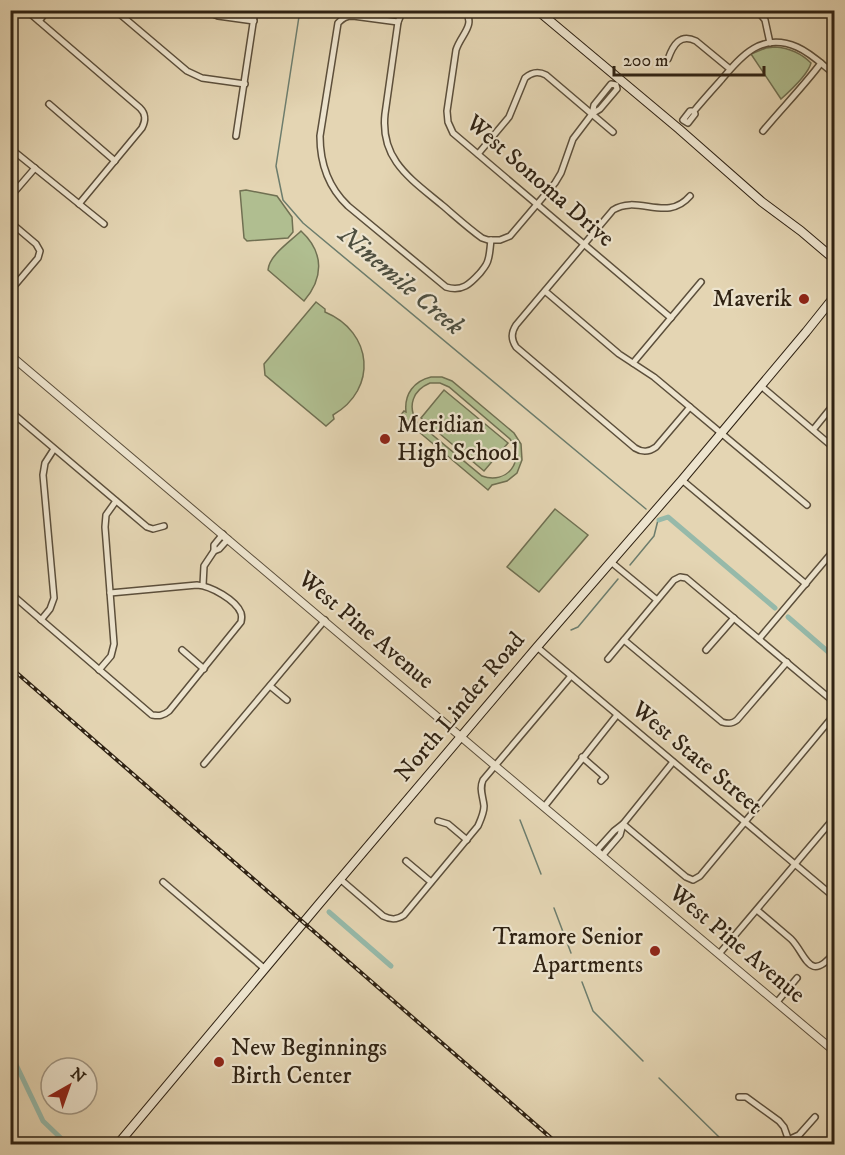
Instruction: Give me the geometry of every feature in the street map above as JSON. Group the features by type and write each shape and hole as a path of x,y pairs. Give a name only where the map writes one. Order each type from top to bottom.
{"main road":[{"path":"537,10 618,83 679,129 762,202 834,259"},
{"name":"North Linder Road","path":"118,1144 460,736 682,480 834,297"}],"street":[{"path":"26,10 140,108 145,116 142,128 79,204"},
{"path":"39,21 48,10"},
{"path":"115,10 186,71 202,78 245,84"},
{"path":"204,10 218,16 254,21"},
{"path":"236,136 255,10"},
{"path":"403,10 398,22 384,120 385,138 397,165 405,174 482,238 500,240 510,236 559,178 573,139 592,114 600,109 617,89 618,83"},
{"name":"West Sonoma Drive","path":"465,10 470,20 469,26 456,50 447,117 453,133 671,318"},
{"path":"757,10 765,20 770,43"},
{"path":"398,22 347,16 338,23 321,130 320,148 325,172 333,188 348,206 446,287 457,289 468,285 489,259 491,240"},
{"path":"668,59 671,49 679,40 691,38 730,69"},
{"path":"679,129 690,111 694,111 739,58 758,46 770,43 793,45 834,74"},
{"path":"763,131 821,63"},
{"path":"478,154 509,117 525,78 535,72 546,75 613,132"},
{"path":"49,104 115,161"},
{"path":"10,147 104,224"},
{"path":"10,197 35,168"},
{"path":"690,196 676,207 654,208 630,204 614,210 516,325 512,336 516,347 635,448 646,452 656,447 690,406"},
{"path":"10,222 36,244 40,251 38,258 10,291"},
{"path":"633,363 701,282"},
{"path":"545,291 619,354 654,376 807,505"},
{"name":"West Pine Avenue","path":"11,357 834,1051"},
{"path":"761,386 834,448"},
{"path":"813,430 834,404"},
{"path":"10,411 147,527 164,526"},
{"path":"41,620 50,609 54,598 43,475 45,463 54,448"},
{"path":"682,480 806,584"},
{"path":"99,670 111,656 114,644 105,521 116,501"},
{"path":"203,585 204,566 214,550 214,545 225,536"},
{"path":"759,639 806,584 830,560 834,550"},
{"path":"611,562 657,600"},
{"path":"608,659 674,580 680,577 686,578 834,702"},
{"path":"10,593 152,715 158,716 169,711 241,622 242,616 237,607 215,589 203,585 111,593"},
{"path":"706,650 734,618"},
{"path":"204,764 325,620"},
{"path":"624,640 722,722 730,724 737,720 787,662"},
{"name":"West State Street","path":"537,646 834,897"},
{"path":"182,650 204,669"},
{"path":"340,879 388,919 394,920 404,915 478,826 483,816 484,805 478,786 571,676"},
{"path":"270,686 287,700"},
{"path":"544,807 617,715"},
{"path":"623,824 686,877 693,880 700,876 834,715"},
{"path":"582,757 605,777 601,781"},
{"path":"599,854 614,831 623,824 674,762"},
{"path":"719,954 834,818"},
{"path":"438,821 448,824 467,840"},
{"path":"406,861 431,882"},
{"path":"163,882 265,969"},
{"path":"757,910 795,943 807,962 812,965 824,964 834,953"},
{"path":"777,1002 797,978"},
{"path":"739,1097 746,1097 779,1121 784,1127 789,1142 799,1135 815,1117"}],"green space":[{"path":"775,47 803,56 811,63 803,78 781,99 751,54"},
{"path":"240,191 277,196 292,217 293,232 288,238 247,241 244,238"},
{"path":"301,231 314,248 319,265 315,283 304,301 268,270 276,254"},
{"path":"316,302 325,309 325,312 341,321 353,333 364,361 363,376 357,391 348,404 333,415 334,419 326,426 265,375 264,364"},
{"path":"442,377 452,381 514,433 521,444 522,460 517,473 507,481 492,485 488,490 400,416 404,411 406,412 411,389 425,379","holes":["430,383 440,383 449,387 510,439 516,455 515,463 506,474 491,478 482,476 417,422 412,410 413,399 424,386"]},
{"path":"444,390 508,443 484,471 421,418"},
{"path":"555,509 588,535 539,592 507,567"}],"waterway":[{"name":"Ninemile Creek","path":"300,10 276,166 283,200 303,223 646,509"},
{"path":"659,520 668,517 775,608"},
{"name":"Ninemile Creek","path":"630,565 654,536 658,520"},
{"name":"Ninemile Creek","path":"571,630 578,627 618,579"},
{"path":"788,617 834,657"},
{"name":"Ninemile Creek","path":"520,820 541,874"},
{"name":"Ninemile Creek","path":"554,908 571,953"},
{"path":"329,912 391,966"},
{"name":"Ninemile Creek","path":"582,982 593,1011 643,1061"},
{"path":"10,1052 43,1121 67,1144"},
{"name":"Ninemile Creek","path":"659,1078 719,1137"}],"railway":[{"path":"10,667 558,1144"}],"place":[{"name":"Maverik","path":"804,299"},
{"name":"Meridian High School","path":"385,439"},
{"name":"Tramore Senior Apartments","path":"655,951"},
{"name":"New Beginnings Birth Center","path":"219,1062"}]}
